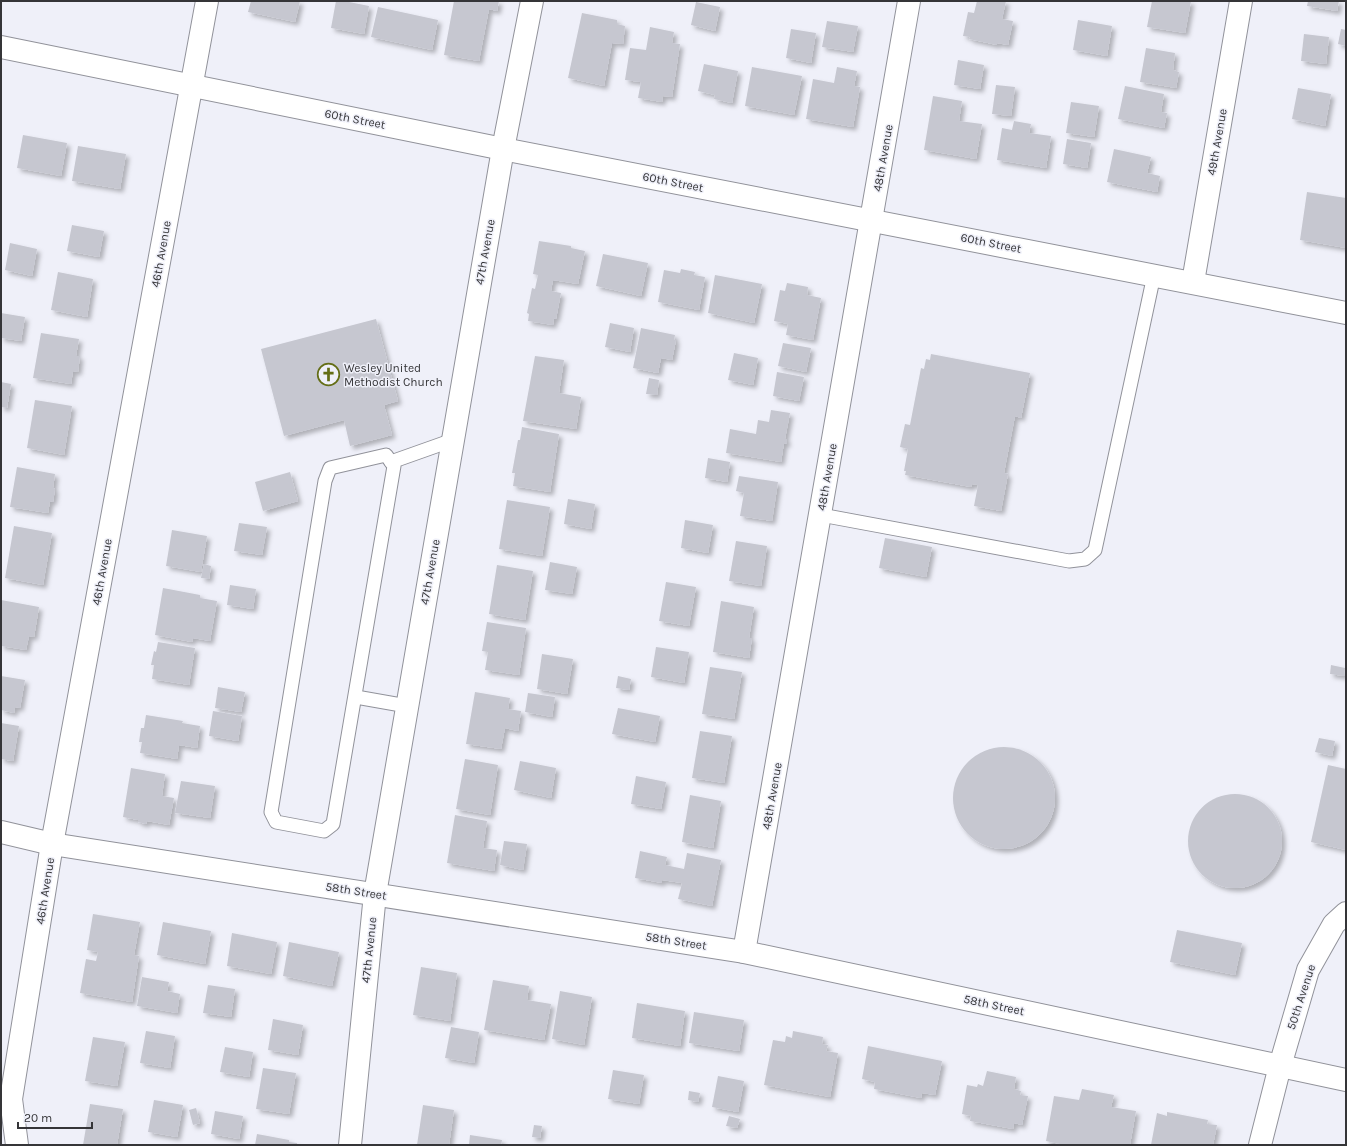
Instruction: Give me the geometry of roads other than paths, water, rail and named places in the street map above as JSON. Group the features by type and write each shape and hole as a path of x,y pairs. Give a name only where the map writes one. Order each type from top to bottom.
{"street":[{"name":"46th Avenue","path":"17,1145 11,1099 52,844 208,1"},
{"name":"47th Avenue","path":"350,1145 375,894 503,149 532,1"},
{"name":"48th Avenue","path":"744,952 909,1"},
{"name":"49th Avenue","path":"1193,282 1241,1"},
{"name":"60th Street","path":"1,47 503,149 1193,282 1346,313"},
{"name":"58th Street","path":"1,832 52,844 744,952 1346,1080"},
{"name":"50th Avenue","path":"1280,1066 1308,970 1334,924 1346,913"},
{"path":"1260,1145 1280,1066"}],"lane":[{"path":"821,515 1069,561 1085,559 1095,550 1154,275"},
{"path":"391,462 453,440"},
{"path":"386,455 394,466 356,697 333,824 324,831 276,822 271,812 325,482 330,468 386,455"},
{"path":"356,697 407,706"}],"place":[{"name":"Wesley United Methodist Church","path":"329,375"}]}
